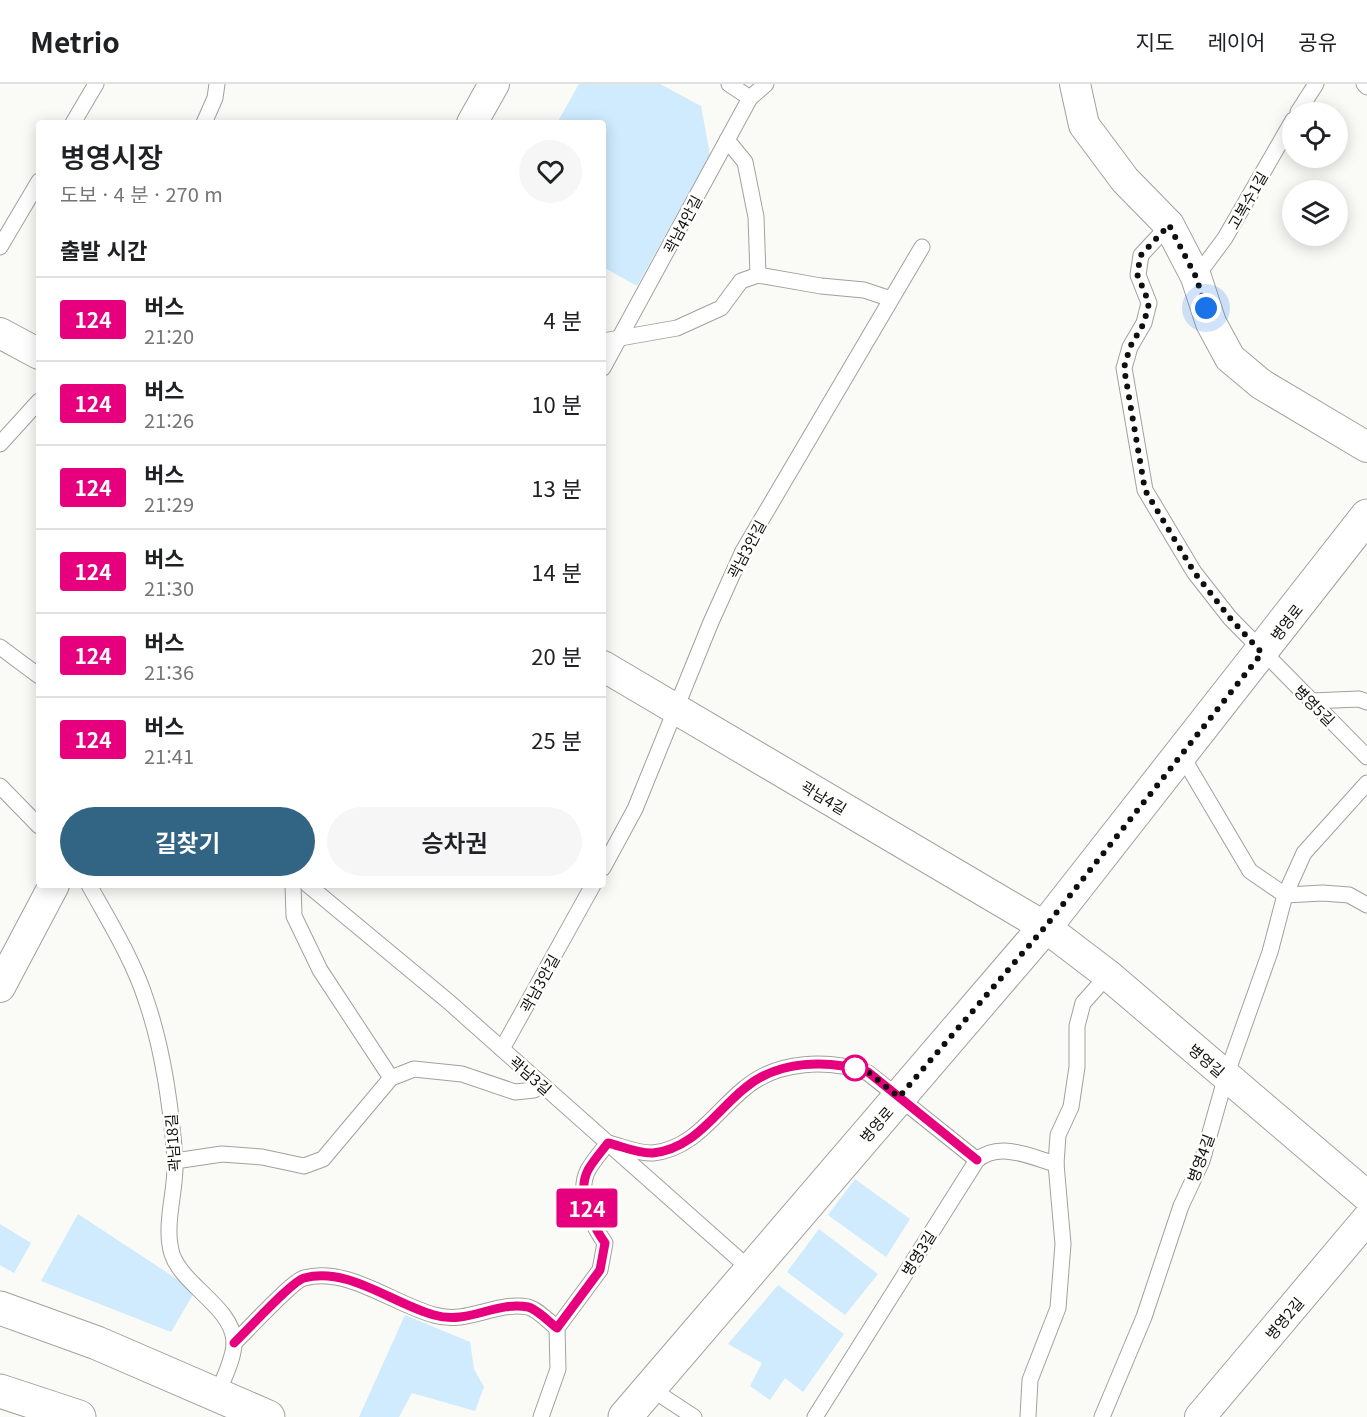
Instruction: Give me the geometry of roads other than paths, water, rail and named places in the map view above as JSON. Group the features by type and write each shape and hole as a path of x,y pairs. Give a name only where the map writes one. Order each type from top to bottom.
{"street":[{"path":"474,120 494,84"},
{"path":"1075,84 1084,124 1125,180 1169,225 1196,277 1211,323 1230,358 1261,384 1367,447"},
{"path":"0,333 36,352"},
{"name":"병영로","path":"625,1417 1045,927 1182,756 1367,516"},
{"name":"곽남4길","path":"606,668 1045,927"},
{"path":"0,987 52,888"},
{"name":"병영길","path":"1045,927 1108,975 1367,1196"},
{"name":"병영2길","path":"1200,1417 1367,1219"},
{"path":"0,1308 97,1343 219,1393 268,1417"},
{"path":"0,1391 79,1417"}],"lane":[{"path":"75,120 96,84"},
{"path":"205,120 215,98 217,84"},
{"path":"729,84 750,98"},
{"name":"곽남4안길","path":"606,363 750,98 766,84"},
{"path":"1304,102 1316,84"},
{"name":"고복수1길","path":"1196,277 1225,238 1282,139"},
{"path":"727,140 745,162 756,217 758,275"},
{"path":"0,247 36,186"},
{"name":"병영5길","path":"1169,225 1141,255 1137,274 1149,303 1144,323 1130,347 1124,368 1145,490 1194,572 1230,618 1367,757"},
{"name":"곽남3안길","path":"606,863 636,809 711,622 743,551 922,247"},
{"path":"606,340 677,328 721,308 741,281 758,275 821,286 864,290 891,299"},
{"path":"0,444 36,405"},
{"path":"0,647 36,674"},
{"path":"1311,701 1359,699 1367,702"},
{"path":"1182,756 1250,871 1285,895 1323,893 1349,895 1367,905"},
{"name":"병영4길","path":"1102,1417 1144,1317 1181,1206 1202,1161 1226,1076 1270,952 1285,895 1304,853 1367,783"},
{"path":"0,786 36,823"},
{"name":"곽남18길","path":"91,888 128,955 147,1002 163,1063 175,1161 174,1199 170,1220 172,1254 191,1281 230,1324 234,1343"},
{"path":"293,888 294,916 320,970 391,1078"},
{"name":"곽남3길","path":"312,888 502,1049 751,1270"},
{"name":"곽남3안길","path":"502,1049 591,888"},
{"path":"1028,1417 1030,1380 1058,1308 1063,1244 1056,1164 1058,1135 1071,1107 1077,1067 1077,1026 1083,1004 1108,975"},
{"path":"541,1417 558,1369 557,1328 600,1270 605,1243 593,1225 585,1199 586,1172 608,1143 651,1153 684,1144 745,1087 772,1071 806,1064 847,1065 868,1072 977,1160 987,1152 1003,1150 1056,1164"},
{"path":"175,1161 222,1154 262,1157 304,1166 323,1159 391,1078 414,1069 462,1074 515,1092 534,1090 542,1084"},
{"name":"병영3길","path":"815,1417 977,1160"},
{"path":"219,1393 234,1343 302,1278 321,1275 355,1282 393,1301 435,1316 464,1318 502,1307 530,1307 557,1328"},
{"path":"650,1388 694,1417"}]}
